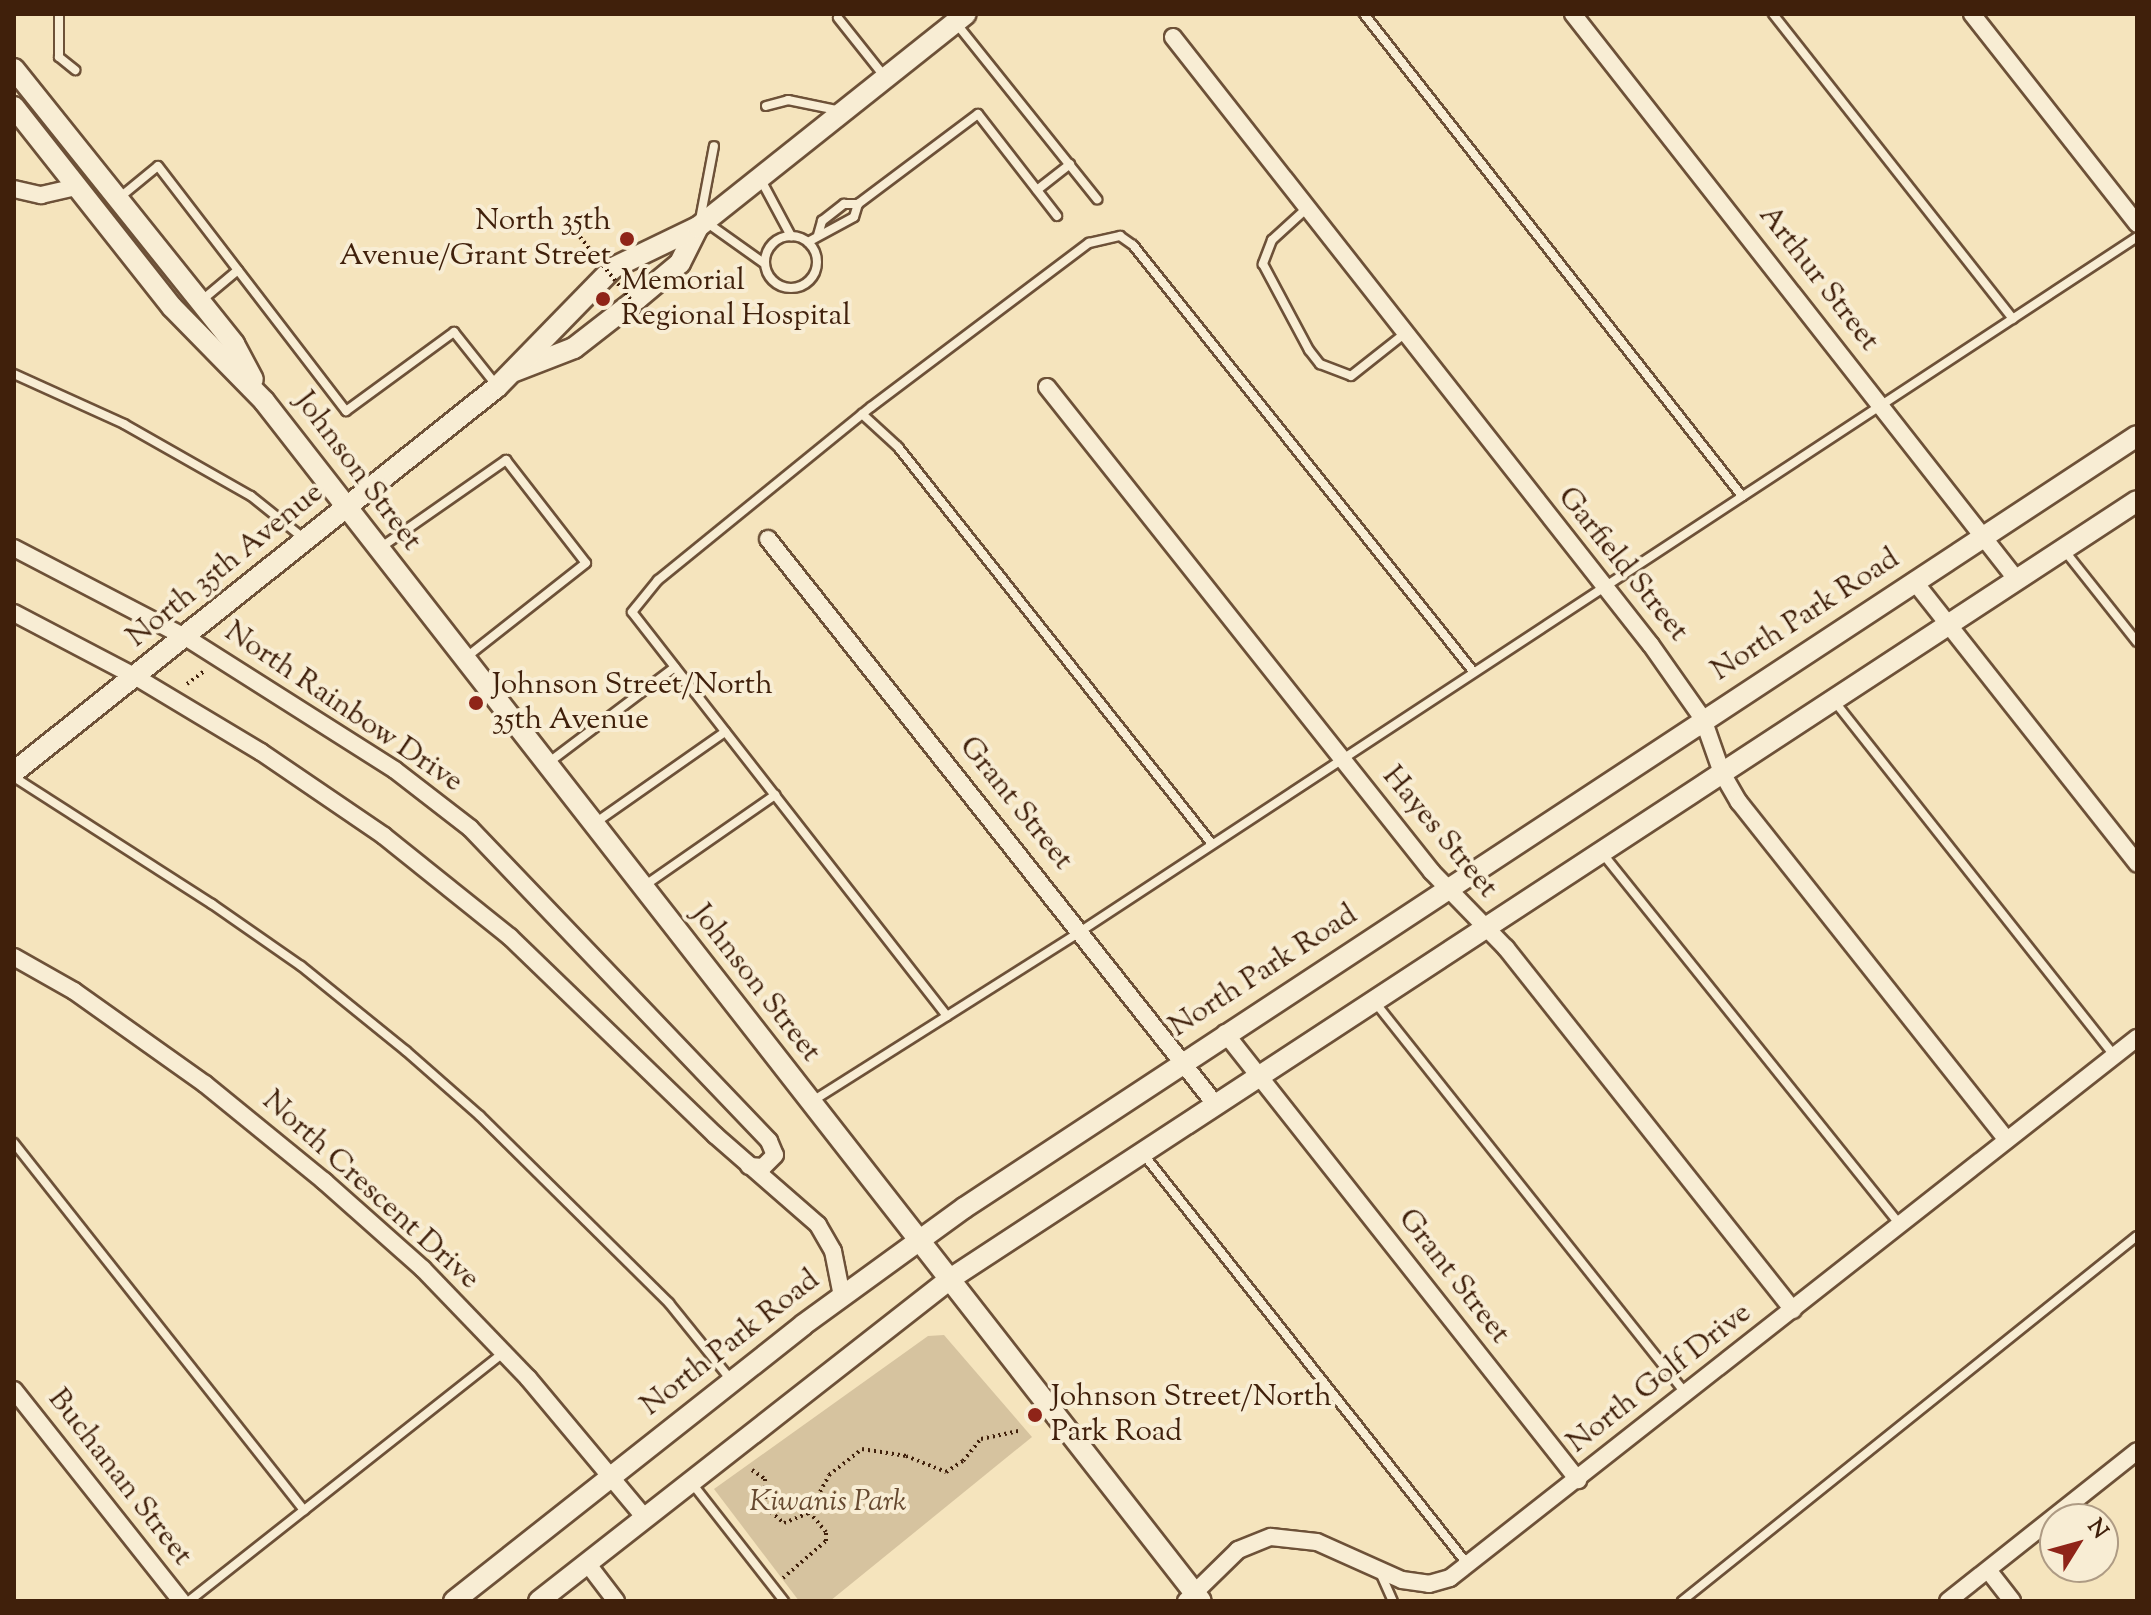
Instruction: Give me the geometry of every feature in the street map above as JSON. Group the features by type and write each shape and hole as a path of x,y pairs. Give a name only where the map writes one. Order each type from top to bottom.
{"street":[{"name":"Arthur Street","path":"1573,14 2017,580"},
{"path":"1972,14 2137,224"},
{"name":"North 35th Avenue","path":"14,775 504,380 613,268 702,224 961,18"},
{"name":"Garfield Street","path":"1173,37 1703,719 1722,773 2007,1140"},
{"name":"Johnson Street","path":"14,69 234,344 264,401"},
{"name":"Johnson Street","path":"14,107 172,307 264,401 809,1103 950,1279 1194,1598"},
{"path":"14,189 41,195 77,187"},
{"name":"North 35th Avenue","path":"504,380 574,348 595,332 680,263 702,224"},
{"name":"Hayes Street","path":"1047,387 1342,759 1447,888 1483,929 1506,948 1793,1310"},
{"name":"North Park Road","path":"454,1601 732,1381 917,1240 1225,1033 2137,436"},
{"path":"539,1601 950,1279 2137,501"},
{"name":"Grant Street","path":"768,539 1216,1105"},
{"name":"North Rainbow Drive","path":"14,548 187,638 395,770 470,828 769,1141 775,1155 763,1167 749,1166"},
{"path":"1914,581 2137,863"},
{"path":"14,613 136,677 261,752 384,836 510,937 749,1166 825,1233 842,1296"},
{"name":"North Crescent Drive","path":"14,957 74,991 205,1084 412,1259 503,1353 645,1518"},
{"name":"Grant Street","path":"1225,1033 1578,1480"},
{"name":"North Golf Drive","path":"1194,1598 1238,1550 1271,1537 1317,1542 1402,1580 1429,1584 1469,1565 2137,1038"},
{"name":"Buchanan Street","path":"14,1390 181,1601"},
{"path":"1948,1601 2137,1451"},
{"path":"587,1563 616,1601"},
{"path":"1988,1570 2012,1601"}],"lane":[{"path":"59,14 59,57 75,70"},
{"path":"1364,14 1742,496"},
{"path":"1773,14 2013,319"},
{"path":"838,18 886,78"},
{"path":"961,18 1097,199"},
{"path":"766,106 788,100 845,112"},
{"path":"808,242 818,235 832,234 854,217 858,204 978,114 1057,216"},
{"path":"714,146 702,224 765,264 778,284 803,285 817,264 808,242 791,236 759,177"},
{"path":"1037,190 1070,164"},
{"path":"118,199 158,166 346,411 454,332 504,380"},
{"path":"818,235 822,221 844,204 858,204"},
{"path":"1306,209 1272,240 1263,264 1309,350 1320,364 1351,376 1404,334"},
{"path":"765,264 769,247 791,236"},
{"path":"947,1016 632,612 658,580 862,414 1089,243 1120,236 1133,245 1473,671"},
{"path":"809,1103 1081,931 2137,237"},
{"path":"200,302 238,270"},
{"path":"14,374 124,424 251,496 307,541"},
{"path":"862,414 898,447 1212,844"},
{"path":"378,549 506,460 586,563 464,659"},
{"path":"2064,550 2137,642"},
{"path":"546,765 675,667"},
{"path":"1833,699 2115,1056"},
{"path":"592,824 725,732"},
{"path":"14,775 224,912 406,1051 480,1116 669,1303 732,1381"},
{"path":"641,887 775,795"},
{"path":"1601,852 1900,1225"},
{"path":"1374,1001 1687,1394"},
{"path":"14,1143 304,1510"},
{"path":"1143,1153 1469,1565"},
{"path":"1682,1601 2137,1236"},
{"path":"189,1601 503,1353"},
{"path":"691,1482 784,1601"},
{"path":"1379,1569 1393,1601"}],"path":[{"path":"580,237 643,315"},
{"path":"187,684 212,665"},
{"path":"752,1470 765,1479 766,1508 777,1521 801,1520 809,1513 829,1475 862,1449 906,1456 946,1472 963,1461 981,1439 1019,1431"},
{"path":"772,1587 826,1541 826,1532 809,1513"}],"green space":[{"name":"Kiwanis Park","path":"944,1335 1032,1437 830,1601 799,1601 714,1489 928,1336"}],"place":[{"name":"North 35th Avenue/Grant Street","path":"627,239"},
{"name":"Memorial Regional Hospital","path":"603,299"},
{"name":"Johnson Street/North 35th Avenue","path":"476,703"},
{"name":"Johnson Street/North Park Road","path":"1035,1415"}]}
